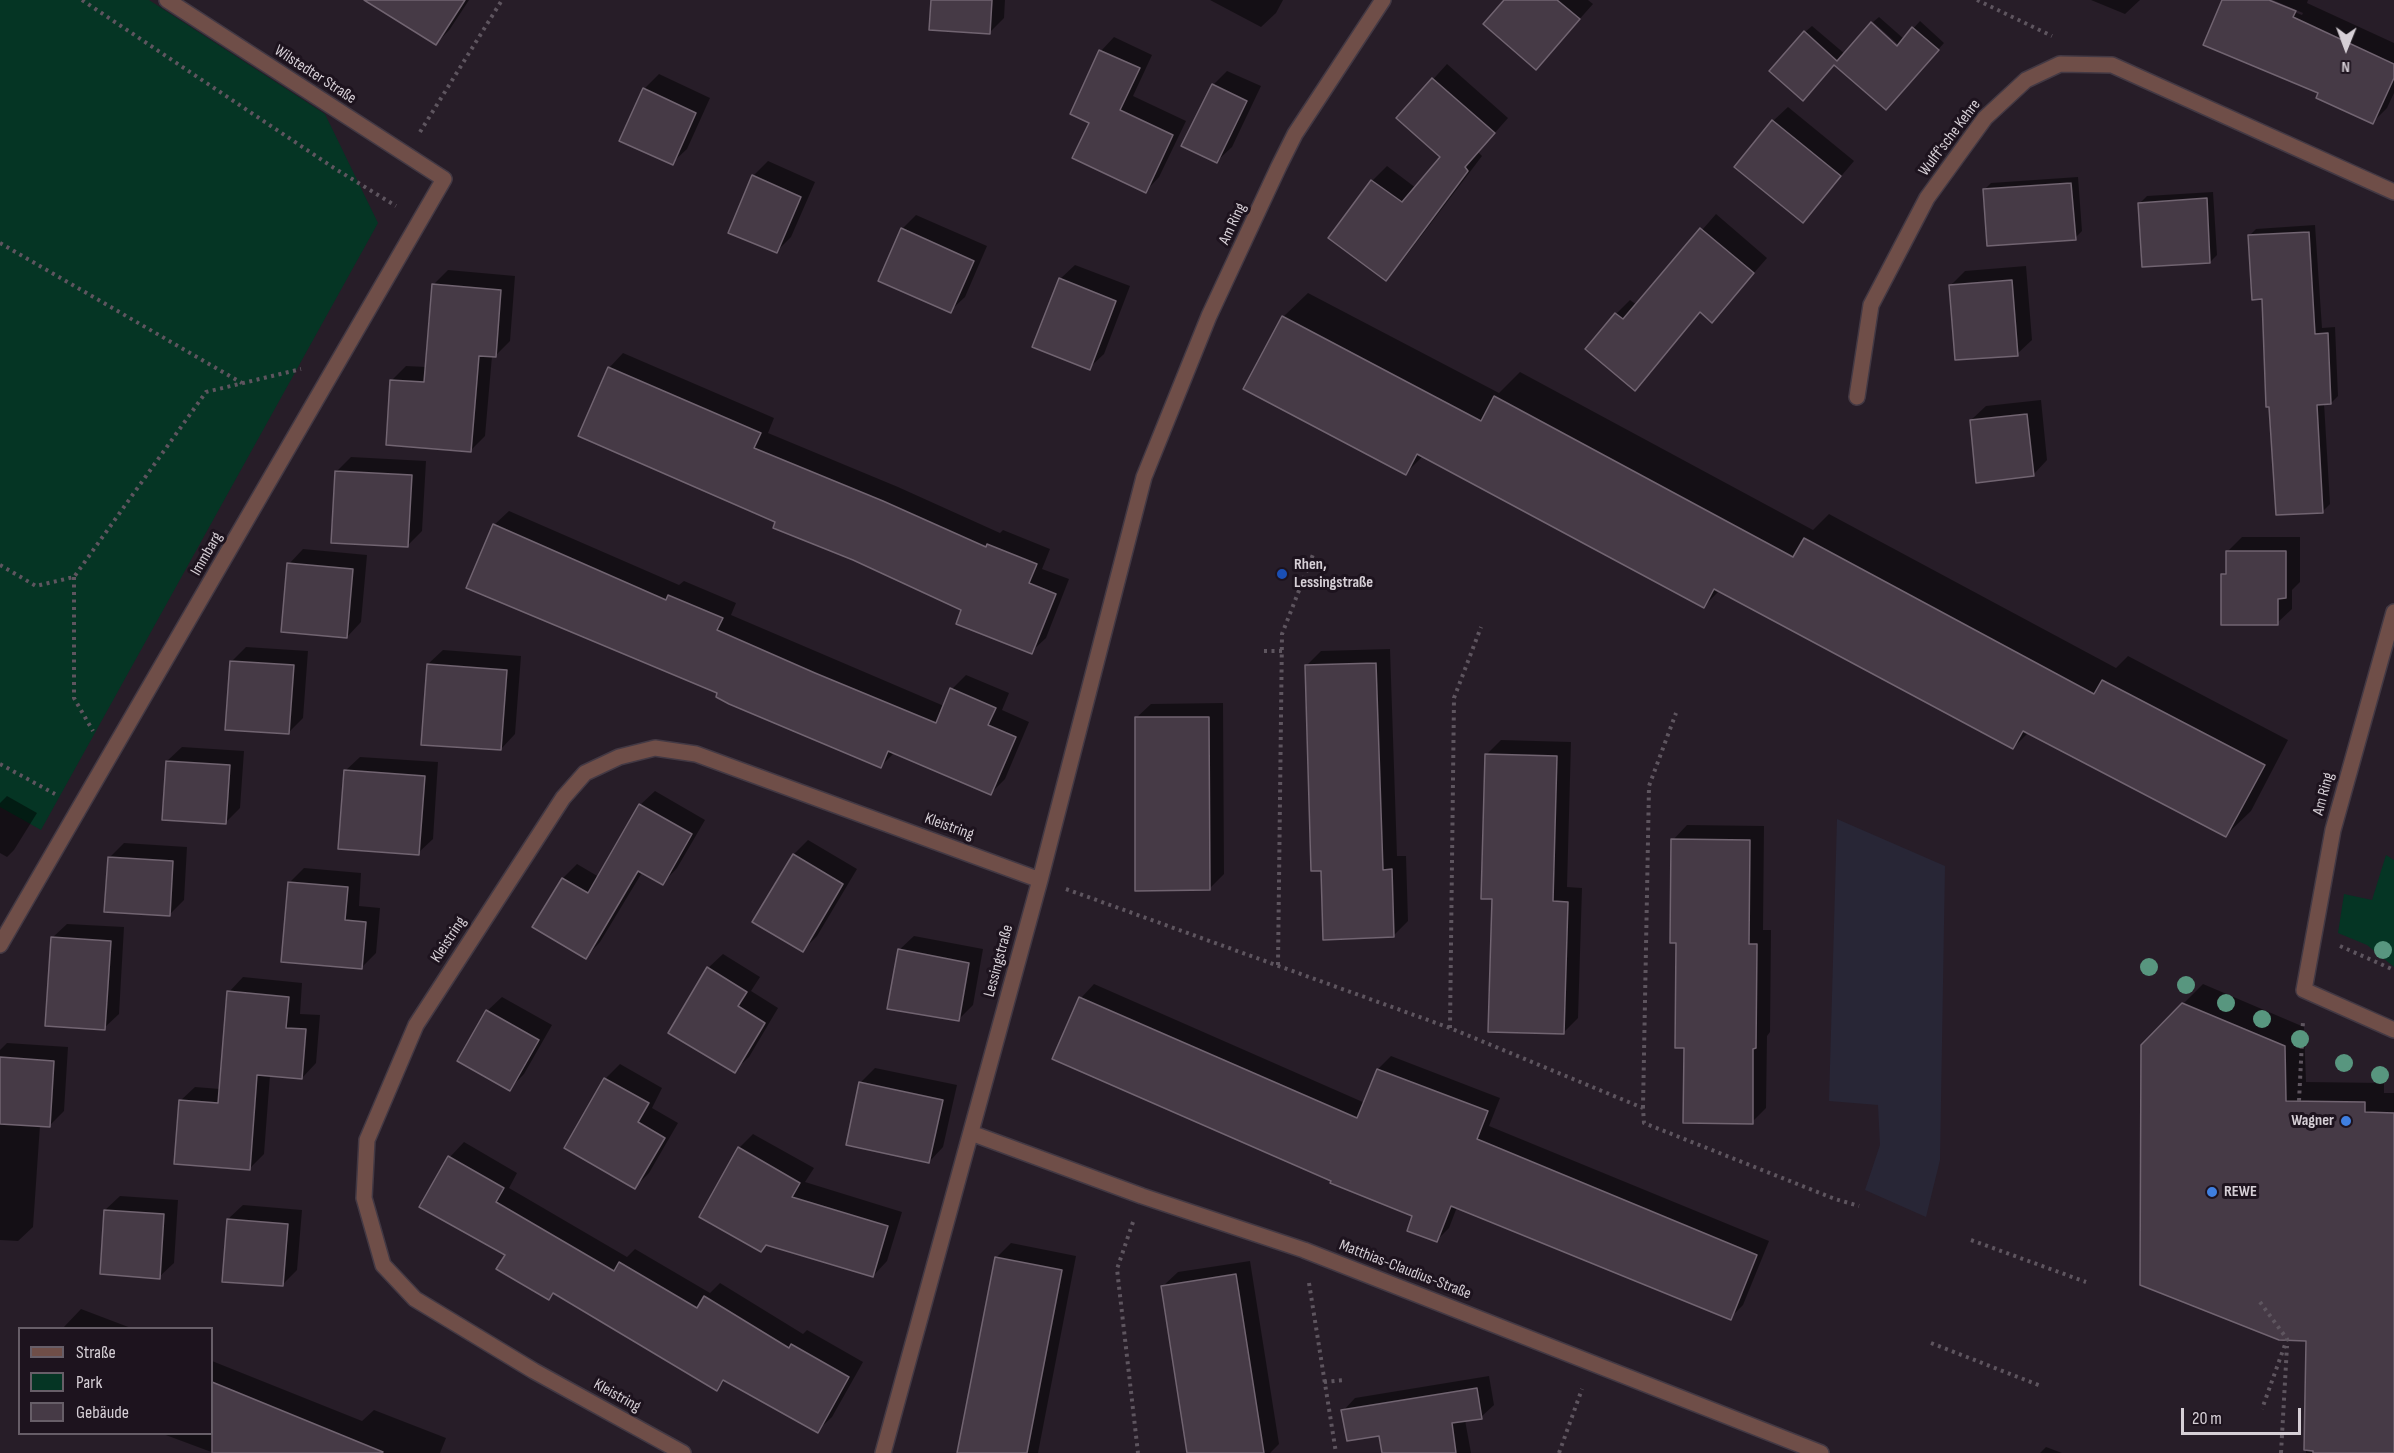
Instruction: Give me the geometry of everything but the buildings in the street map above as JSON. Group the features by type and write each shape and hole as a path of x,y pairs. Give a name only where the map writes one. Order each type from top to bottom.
{"street":[{"name":"Wilstedter Straße","path":"167,0 444,179"},
{"name":"Am Ring","path":"1144,477 1209,316 1279,166 1295,135 1383,0"},
{"name":"Wulff'sche Kehre","path":"1857,397 1871,305 1927,198 1985,118 2026,80 2060,64 2112,65 2394,192"},
{"name":"Immbarg","path":"0,945 444,179"},
{"name":"Lessingstraße","path":"883,1453 1040,880 1144,477"},
{"name":"Am Ring","path":"2304,990 2333,830 2394,612"},
{"name":"Kleistring","path":"683,1453 534,1371 415,1299 383,1265 364,1198 367,1140 416,1025 563,798 585,773 620,757 655,748 696,754 1040,880"},
{"path":"2304,990 2394,1030"},
{"name":"Matthias-Claudius-Straße","path":"971,1133 1142,1196 1304,1250 1821,1453"}],"path":[{"path":"82,0 334,168 420,220"},
{"path":"406,156 502,0"},
{"path":"1977,0 2060,40"},
{"path":"0,243 243,383"},
{"path":"109,758 74,698 74,578 206,392 340,359"},
{"path":"1278,965 1282,634 1314,552"},
{"path":"0,565 36,585 74,578"},
{"path":"1450,1028 1454,698 1481,627"},
{"path":"1264,651 1282,651"},
{"path":"1676,713 1649,786 1644,1123 1835,1199 1859,1206"},
{"path":"0,764 80,808"},
{"path":"1040,880 1450,1028 1643,1108"},
{"path":"2314,935 2394,970"},
{"path":"2299,1101 2304,990"},
{"path":"1138,1453 1117,1269 1142,1196"},
{"path":"1971,1240 2086,1282"},
{"path":"1304,1250 1336,1453"},
{"path":"2260,1302 2287,1339 2281,1453"},
{"path":"2262,1409 2287,1339"},
{"path":"1931,1343 2041,1386"},
{"path":"1559,1453 1593,1363"},
{"path":"1324,1382 1345,1380"}],"shaded area":[{"path":"1837,819 1945,866 1940,1160 1926,1217 1865,1190 1880,1145 1878,1105 1829,1101"}],"green space":[{"path":"0,0 149,0 325,114 378,223 41,830 0,807"},
{"path":"2386,855 2394,860 2394,967 2367,945 2338,933 2344,894 2372,900"}],"place":[{"name":"Rhen, Lessingstraße","path":"1282,574"},
{"name":"Wagner","path":"2346,1121"},
{"name":"REWE","path":"2212,1192"}]}
